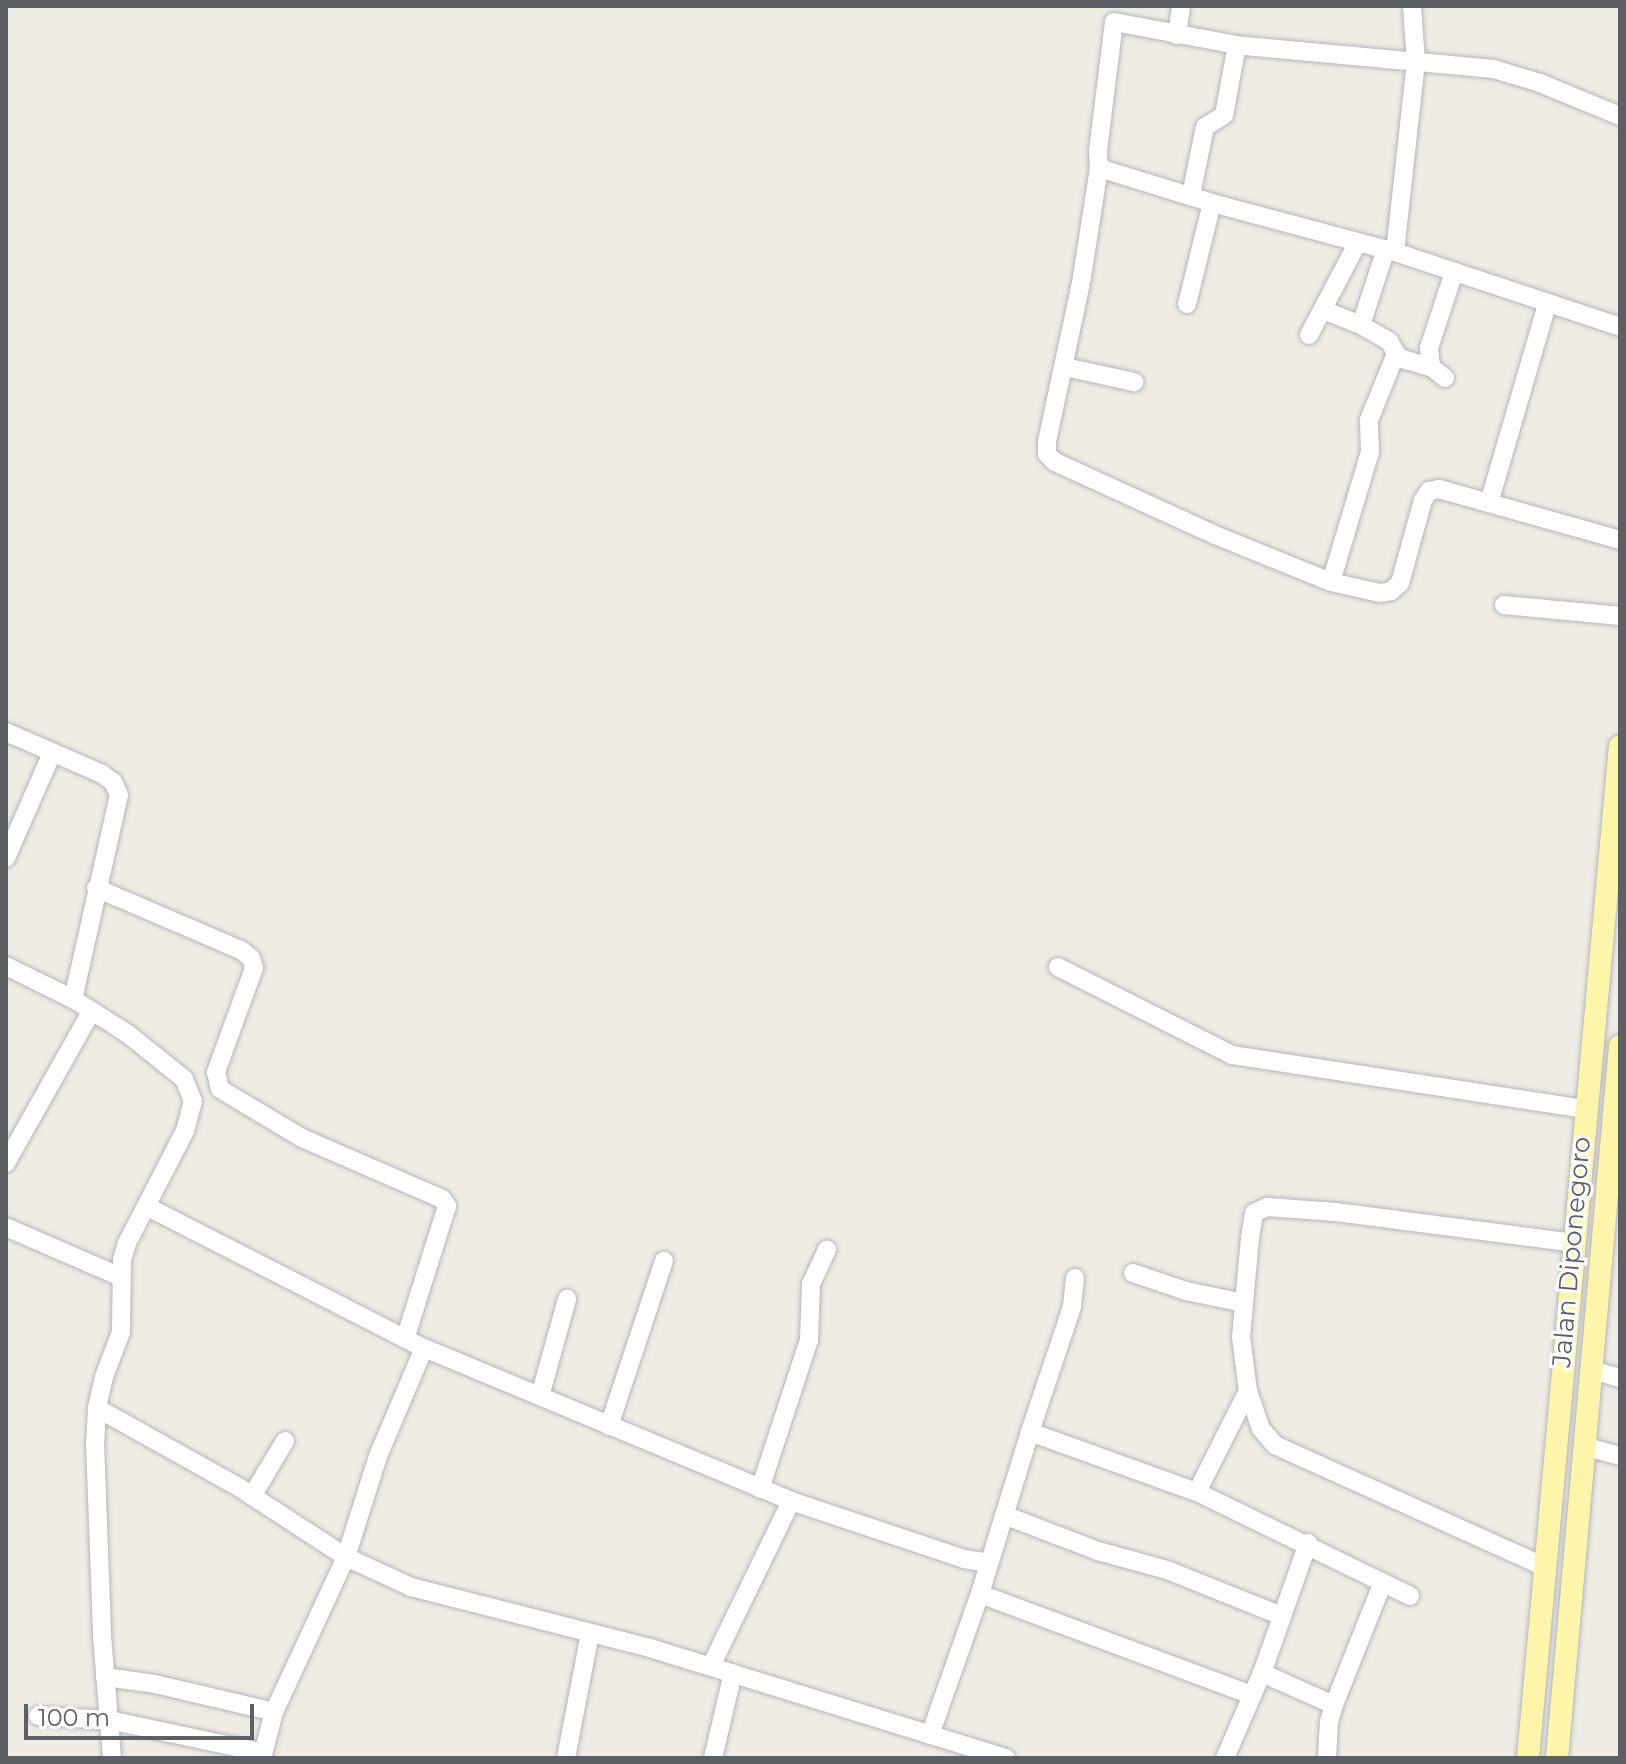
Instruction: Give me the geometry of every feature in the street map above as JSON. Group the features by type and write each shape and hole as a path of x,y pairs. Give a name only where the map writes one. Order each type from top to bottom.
{"main road":[{"name":"Jalan Diponegoro","path":"1528,1758 1620,746"},
{"name":"Jalan Diponegoro","path":"1557,1758 1590,1369 1612,1206 1620,1046"}],"street":[{"path":"1104,6 1114,22 1103,94 1099,168 1047,454 1055,462 1215,535 1331,582 1380,593 1391,591 1400,583 1423,500 1429,491 1439,489 1620,540"},
{"path":"1177,35 1181,6"},
{"path":"1361,325 1390,251 1416,62 1412,6"},
{"path":"1114,22 1237,45 1494,69 1540,83 1620,116"},
{"path":"1191,195 1205,127 1224,115 1237,45"},
{"path":"1099,168 1212,203 1390,251 1620,327"},
{"path":"1187,304 1212,203"},
{"path":"1309,335 1358,242"},
{"path":"1395,356 1438,372 1429,348 1454,272"},
{"path":"1489,503 1547,305"},
{"path":"1323,310 1361,325 1389,341 1395,356 1369,420 1370,452 1331,582"},
{"path":"1065,367 1134,382"},
{"path":"1504,605 1620,616"},
{"path":"6,732 102,774 113,782 119,795 73,999"},
{"path":"6,858 52,753"},
{"path":"96,888 241,950 251,958 254,968 215,1081"},
{"path":"6,966 73,999 164,1061 191,1089 192,1116 127,1243 121,1277 121,1332 104,1377 97,1408 95,1470 112,1758"},
{"path":"1058,967 1232,1055 1585,1109"},
{"path":"6,1163 91,1012"},
{"path":"191,1089 215,1081"},
{"path":"215,1081 230,1098 302,1138 442,1199 447,1206 405,1339"},
{"path":"146,1206 424,1348 791,1501 964,1559 988,1563"},
{"path":"1545,1567 1275,1445 1253,1415 1241,1337 1244,1303 1254,1213 1267,1207 1351,1214 1574,1243"},
{"path":"6,1227 121,1277"},
{"path":"760,1489 809,1340 811,1284 827,1250"},
{"path":"609,1426 664,1261"},
{"path":"1133,1273 1186,1291 1244,1303"},
{"path":"930,1735 980,1594 1072,1307 1075,1278"},
{"path":"540,1396 567,1299"},
{"path":"38,1716 109,1720 263,1755 274,1712 346,1557 378,1456 424,1348"},
{"path":"1590,1369 1620,1378"},
{"path":"1197,1492 1248,1391"},
{"path":"97,1408 252,1496 346,1557 411,1587 711,1666 1006,1758"},
{"path":"1030,1432 1197,1492 1308,1543 1410,1596"},
{"path":"252,1496 285,1441"},
{"path":"1583,1446 1620,1456"},
{"path":"711,1666 791,1501"},
{"path":"1004,1515 1098,1551 1167,1570 1282,1616"},
{"path":"1225,1758 1262,1673 1308,1543"},
{"path":"1327,1758 1329,1722 1334,1705 1383,1582"},
{"path":"980,1594 1251,1695"},
{"path":"566,1758 590,1633"},
{"path":"713,1758 733,1673"},
{"path":"1262,1673 1334,1705"},
{"path":"105,1677 155,1684 274,1712"}]}
